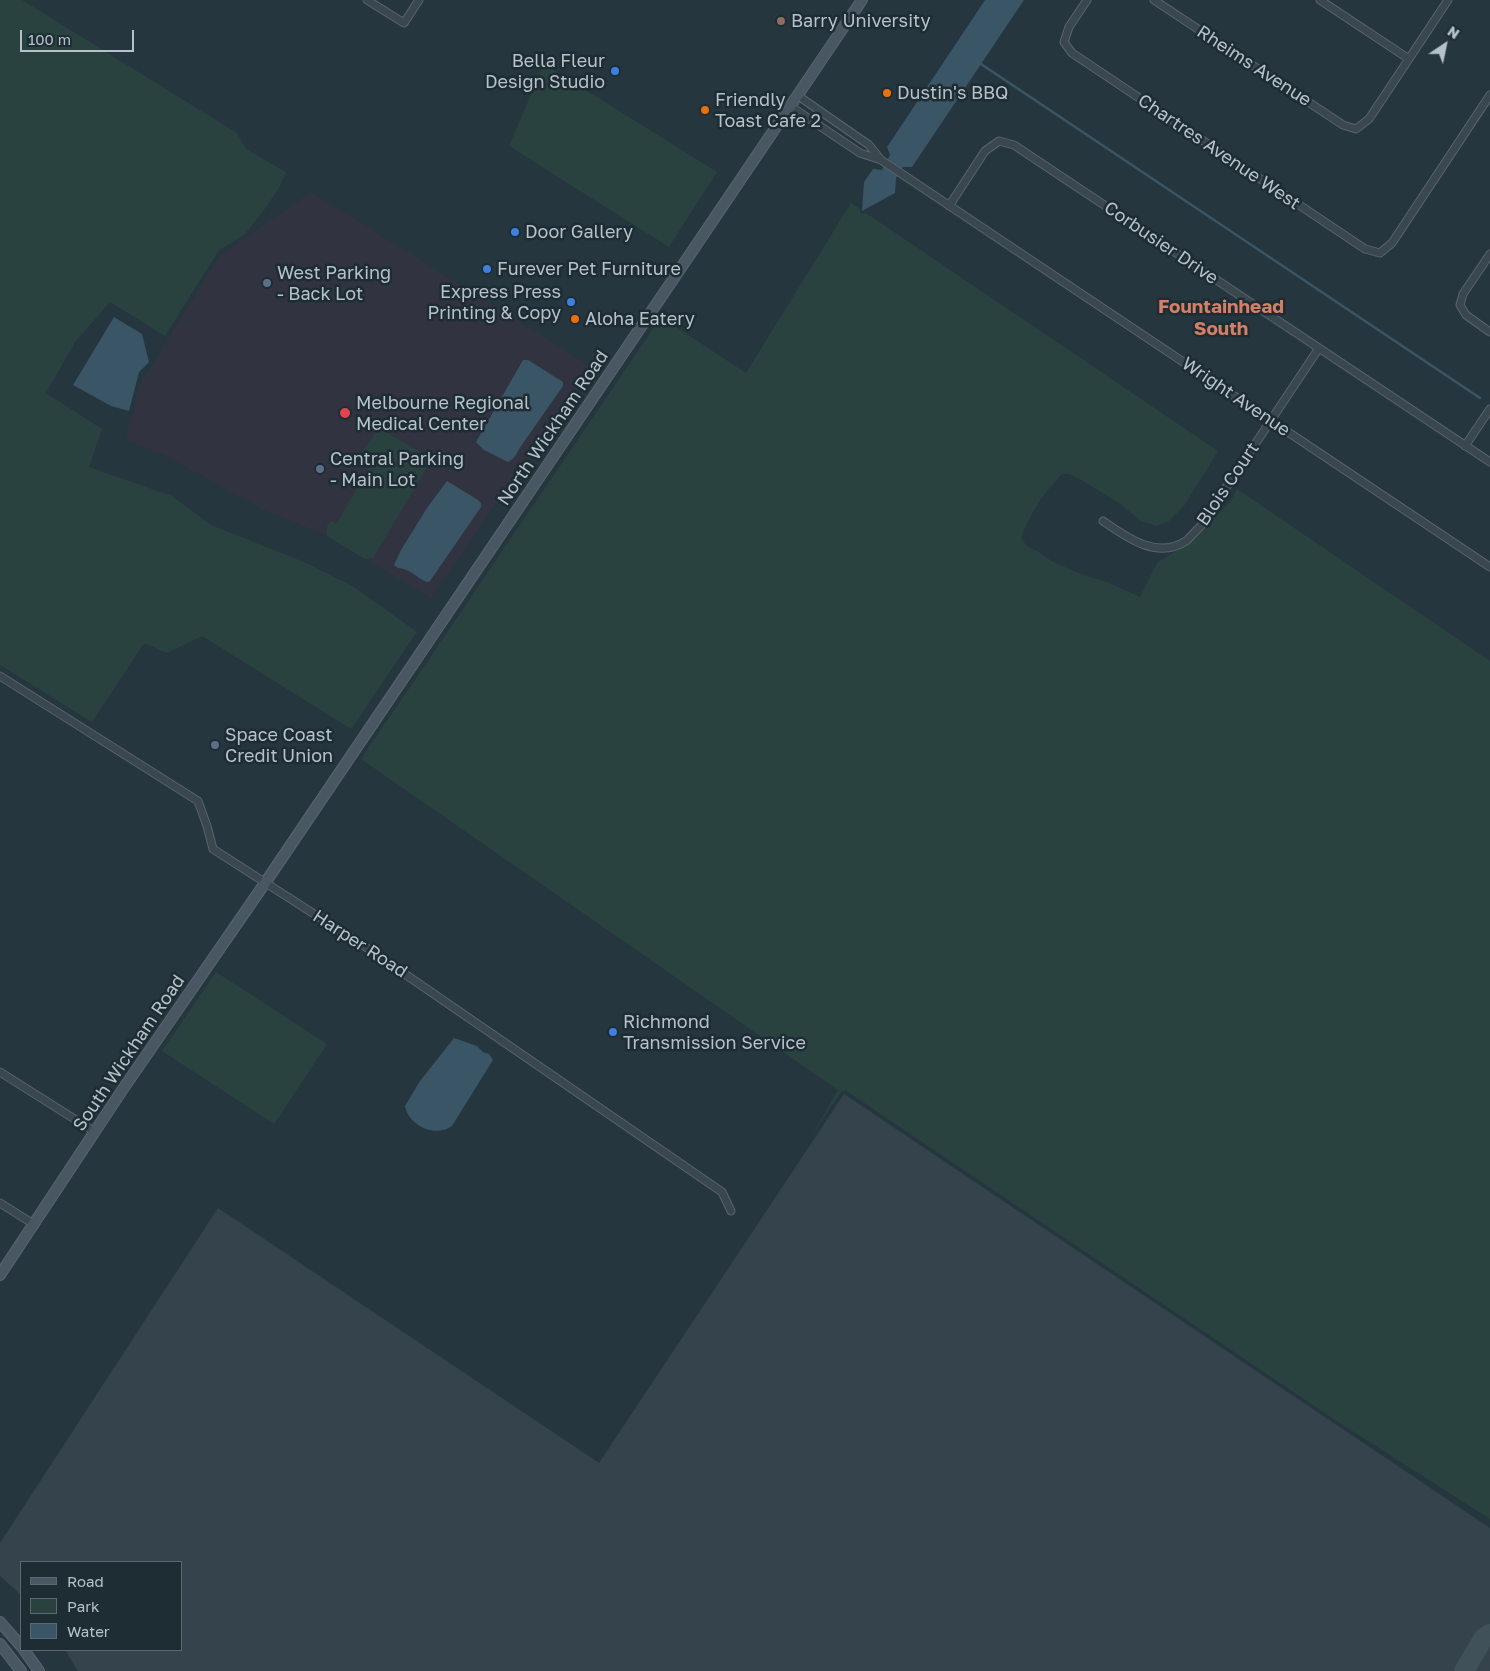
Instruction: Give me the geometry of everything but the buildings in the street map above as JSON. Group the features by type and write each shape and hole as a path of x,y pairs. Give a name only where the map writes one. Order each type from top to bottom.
{"main road":[{"name":"North Wickham Road","path":"287,849 798,95 860,0"},
{"name":"South Wickham Road","path":"0,1276 287,849"},
{"path":"0,1622 20,1645"},
{"path":"0,1644 21,1671"},
{"path":"25,1651 39,1671"}],"street":[{"path":"367,0 404,22 419,0"},
{"name":"Chartres Avenue West","path":"1087,0 1069,27 1064,42 1072,53 1365,249 1380,253 1392,243 1490,95"},
{"name":"Rheims Avenue","path":"1154,0 1343,124 1356,129 1369,119 1410,59"},
{"path":"1320,0 1410,59 1448,0"},
{"name":"Wright Avenue","path":"798,95 869,145 882,160 902,174 1490,567"},
{"name":"Wright Avenue","path":"790,106 860,153 882,160"},
{"name":"Corbusier Drive","path":"949,206 985,151 999,141 1014,145 1490,462"},
{"path":"1490,254 1463,294 1460,305 1466,315 1490,332"},
{"name":"Blois Court","path":"1103,521 1130,540 1154,548 1171,547 1185,541 1200,527 1319,348"},
{"path":"1465,446 1490,409"},
{"name":"Harper Road","path":"0,676 198,801 213,849 367,948 722,1192 731,1211"},
{"path":"0,1072 95,1132"},
{"path":"0,1203 35,1225"}],"shaded area":[{"name":"Melbourne Regional Medical Center","path":"311,192 590,366 431,598 327,536 260,508 163,454 126,441 140,384 219,257"},
{"path":"844,1094 1490,1528 1490,1671 78,1671 66,1651 182,1651 182,1561 20,1561 20,1594 0,1576 0,1543 218,1208 599,1463"}],"green space":[{"path":"0,0 22,0 237,133 246,149 286,172 279,188 244,235 219,250 165,336 110,302 75,342 46,393 102,429 89,467 172,496 211,525 304,562 354,587 417,632 351,729 202,636 167,653 144,643 92,722 0,665"},
{"path":"544,64 717,172 669,247 509,146"},
{"path":"851,203 859,208 861,214 866,213 1218,451 1184,506 1169,521 1157,526 1141,521 1119,503 1078,478 1069,474 1062,474 1044,496 1028,521 1021,538 1027,546 1053,562 1086,576 1107,582 1140,597 1157,563 1194,539 1230,502 1237,489 1490,661 1490,1519 1335,1420 845,1090 841,1092 810,1139 838,1090 361,759 661,317 746,373"},
{"path":"379,428 432,459 373,558 365,559 327,536 327,527 331,521 336,524 374,460 362,452"},
{"path":"216,972 327,1044 274,1124 162,1051"}],"water":[{"path":"985,0 1024,0 912,167 903,167 896,178 895,193 862,211 864,182 873,169 882,170 890,155 887,147"},
{"path":"114,317 142,334 149,362 139,372 129,411 111,406 73,385"},
{"path":"523,360 528,360 563,382 563,386 515,457 508,462 484,450 476,442"},
{"path":"447,481 478,500 481,503 481,507 430,581 427,582 410,571 394,565 427,508"},
{"path":"454,1038 477,1046 483,1052 489,1054 493,1060 452,1126 438,1131 424,1128 412,1119 407,1113 405,1106 420,1081"}],"waterway":[{"path":"981,64 1480,398"}],"taxiway":[{"path":"1464,1671 1483,1639 1490,1634"}],"place":[{"name":"Barry University","path":"781,21"},
{"name":"Bella Fleur Design Studio","path":"615,71"},
{"name":"Dustin's BBQ","path":"887,93"},
{"name":"Friendly Toast Cafe 2","path":"705,110"},
{"name":"Door Gallery","path":"515,232"},
{"name":"Furever Pet Furniture","path":"487,269"},
{"name":"West Parking - Back Lot","path":"267,283"},
{"name":"Express Press Printing & Copy","path":"571,302"},
{"name":"Aloha Eatery","path":"575,319"},
{"name":"Melbourne Regional Medical Center","path":"345,413"},
{"name":"Central Parking - Main Lot","path":"320,469"},
{"name":"Space Coast Credit Union","path":"215,745"},
{"name":"Richmond Transmission Service","path":"613,1032"}],"district":[{"name":"Fountainhead South","path":"1221,318"}]}
